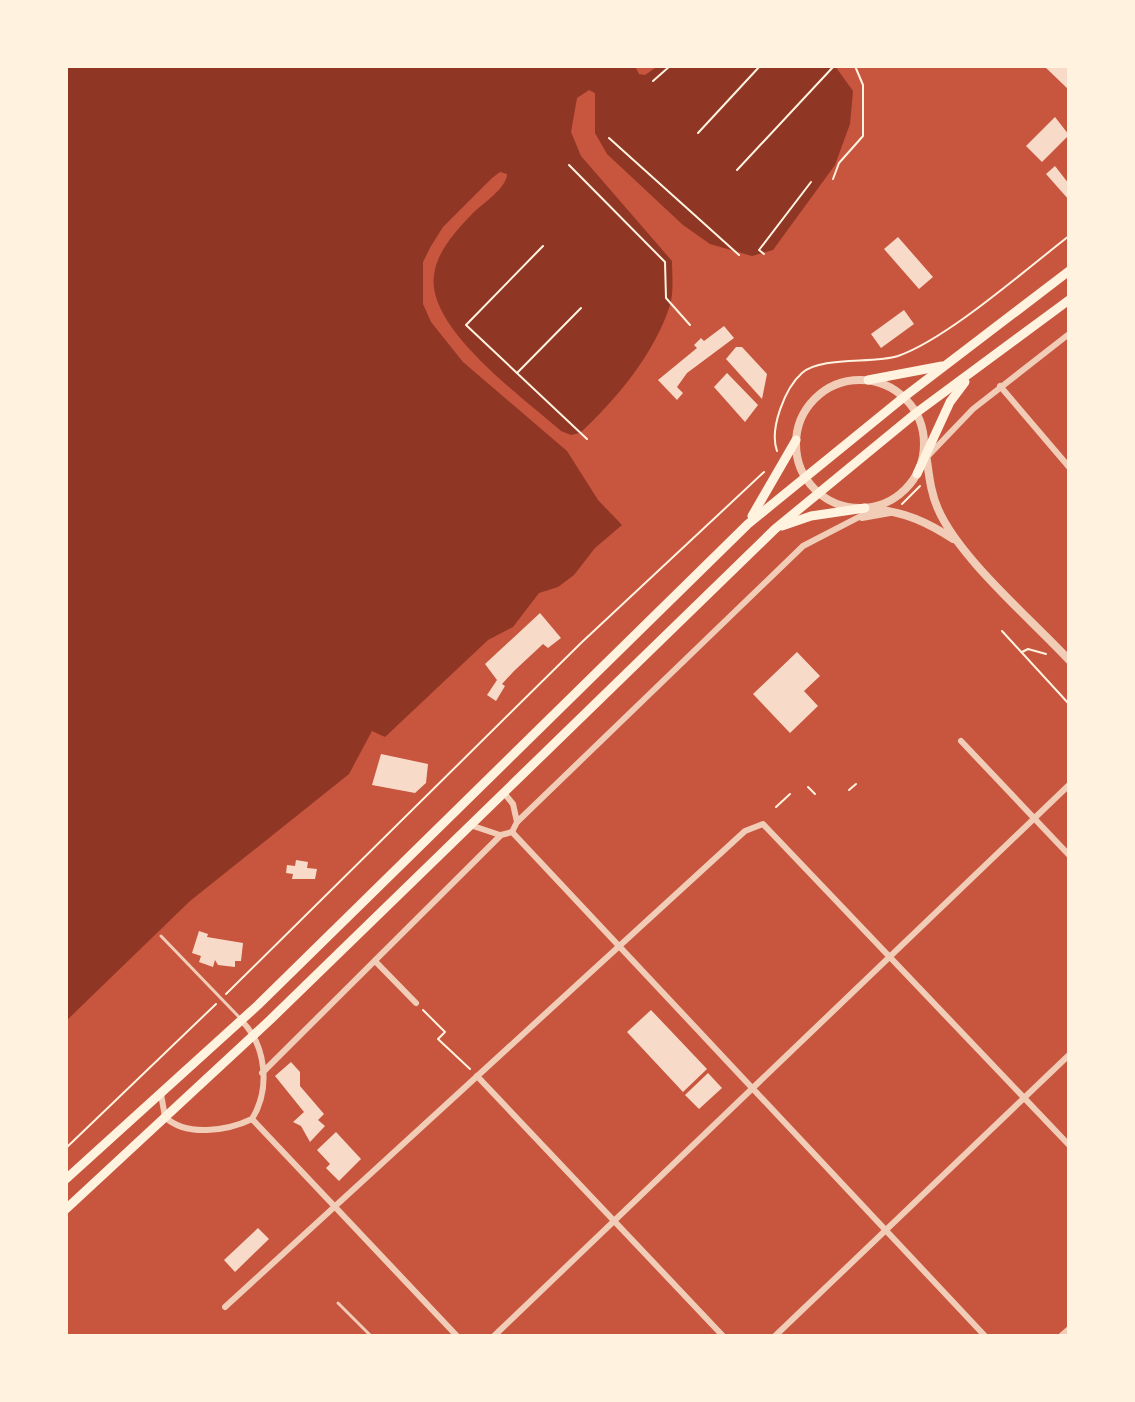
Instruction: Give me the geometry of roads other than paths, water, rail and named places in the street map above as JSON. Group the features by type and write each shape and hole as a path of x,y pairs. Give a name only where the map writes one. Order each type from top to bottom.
{"main road":[{"path":"66,1179 241,1020 748,524 904,397 1069,271"},
{"path":"66,1209 255,1034 775,529 916,413 1069,300"},
{"path":"868,380 945,365"},
{"path":"920,478 950,402 972,372"},
{"path":"748,524 796,440"},
{"path":"775,529 811,516 869,508"}],"street":[{"path":"927,457 1000,386 1069,334"},
{"path":"958,542 930,488 924,441 916,413 904,397 887,386 868,380 843,383 819,394 807,407 796,440 805,476 817,492 839,505 900,508 958,542 1067,658"},
{"path":"1000,386 1069,467"},
{"path":"858,519 869,508 886,503 920,478 924,441"},
{"path":"262,1073 501,835 512,832 517,822 803,546 858,519 900,508"},
{"path":"961,741 1069,855"},
{"path":"494,1336 1069,785"},
{"path":"504,793 513,804 517,822"},
{"path":"225,1307 745,831 763,824 1069,1145"},
{"path":"470,825 501,835"},
{"path":"512,832 985,1336"},
{"path":"375,961 416,1003"},
{"path":"161,1094 165,1117 184,1129 226,1127 252,1119 259,1107 261,1048 255,1034 241,1020"},
{"path":"775,1336 1069,1055"},
{"path":"477,1076 723,1336"},
{"path":"252,1119 457,1336"},
{"path":"1061,1336 1069,1329"}],"lane":[{"path":"161,936 241,1020"},
{"path":"338,1303 371,1336"}]}
